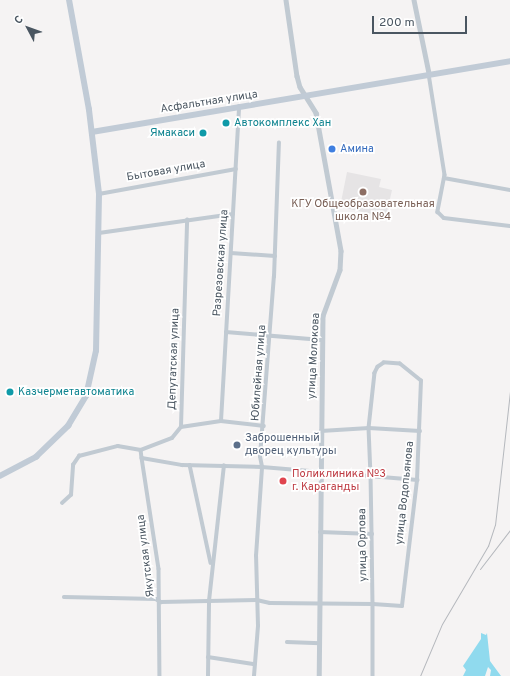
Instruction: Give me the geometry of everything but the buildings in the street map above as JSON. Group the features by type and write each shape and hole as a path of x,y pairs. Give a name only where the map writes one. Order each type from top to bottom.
{"main road":[{"path":"0,476 25,464 47,448 68,426 86,396 96,351 99,194 92,132 69,0"},
{"name":"Асфальтная улица","path":"92,132 305,96 429,73 510,61"}],"street":[{"name":"улица Молокова","path":"286,0 297,76 305,96 316,113 341,251 340,270 323,316 320,472 319,676"},
{"path":"414,0 429,73 444,178 438,212 444,218 510,226"},
{"name":"Разрезовская улица","path":"221,421 239,107"},
{"name":"Юбилейная улица","path":"254,676 257,600 256,556 262,467 260,457 264,426 275,256 279,143"},
{"name":"Бытовая улица","path":"99,194 236,169"},
{"path":"444,178 510,190"},
{"path":"99,233 233,214"},
{"name":"Депутатская улица","path":"181,427 187,220"},
{"path":"231,252 275,256"},
{"path":"226,332 322,340"},
{"name":"улица Орлова","path":"373,676 370,428 375,373 378,367 384,363 400,364"},
{"name":"улица Водопьянова","path":"373,604 402,606 417,480 421,381 400,364"},
{"path":"62,503 71,495 73,465 79,456 118,446 141,450 172,438 181,427 221,421 264,426"},
{"path":"321,431 370,428 420,431"},
{"name":"Якутская улица","path":"141,450 159,569 161,602 160,676"},
{"path":"142,458 190,465 262,467 417,480"},
{"path":"190,465 212,566"},
{"path":"208,676 209,601 224,466"},
{"path":"320,532 372,534"},
{"path":"64,597 156,599 161,602 257,600 320,604 373,604"},
{"path":"287,642 320,643"},
{"path":"208,658 254,664"}],"shaded area":[{"path":"347,172 381,179 379,187 392,190 386,217 340,207"}],"water":[{"path":"481,633 486,635 487,633 490,661 501,676 490,676 491,670 488,667 485,676 463,676 466,670 463,666 481,639"}],"railway":[{"path":"420,676 442,624 488,546 495,525 510,391"},
{"path":"480,569 510,530"}],"place":[{"name":"Автокомплекс Хан","path":"226,123"},
{"name":"Ямакаси","path":"203,133"},
{"name":"Амина","path":"332,149"},
{"name":"КГУ Общеобразовательная школа №4","path":"363,192"},
{"name":"Казчерметавтоматика","path":"10,392"},
{"name":"Заброшенный дворец культуры","path":"237,445"},
{"name":"Поликлиника №3 г. Караганды","path":"283,481"}]}
